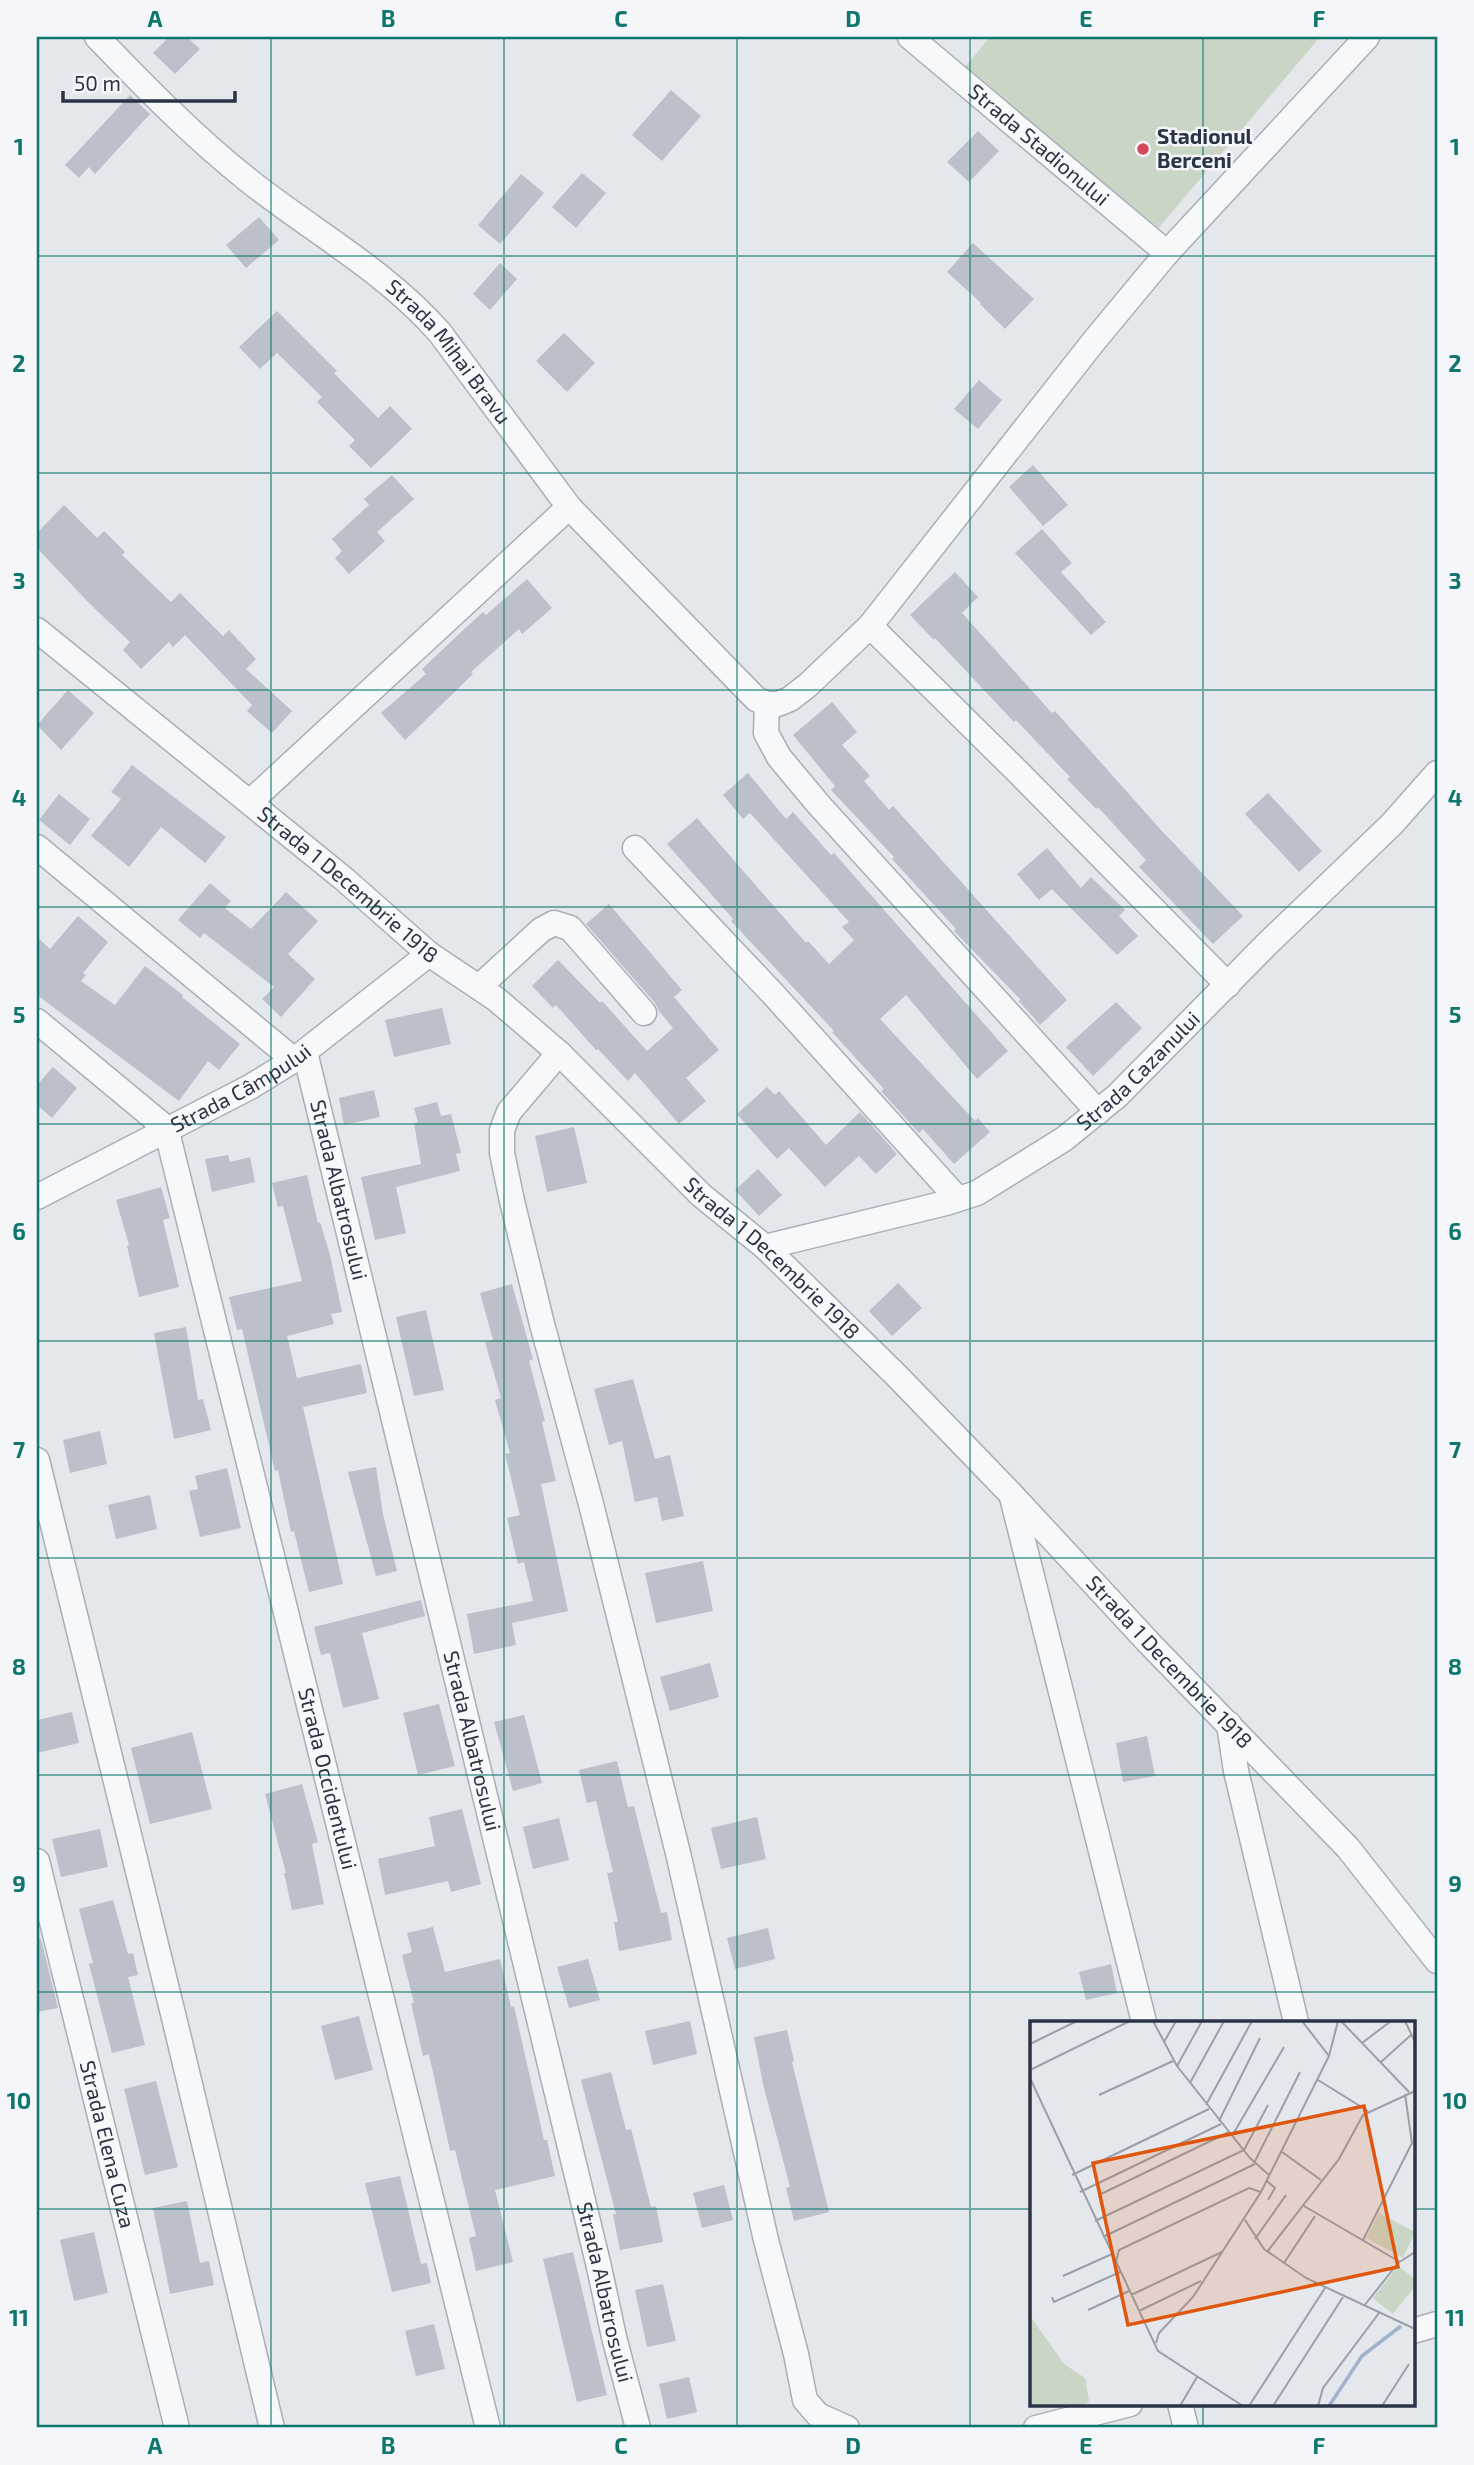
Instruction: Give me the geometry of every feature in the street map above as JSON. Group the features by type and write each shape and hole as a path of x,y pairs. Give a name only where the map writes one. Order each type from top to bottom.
{"street":[{"name":"Strada Mihai Bravu","path":"97,37 150,92 248,180 422,312 569,507 740,682 766,704"},
{"name":"Strada Stadionului","path":"910,37 1167,253"},
{"path":"1098,1112 819,805 779,757 766,733 766,704 778,704 799,692 870,626 1094,341 1167,253 1367,37"},
{"path":"250,802 569,507"},
{"path":"870,626 1228,985"},
{"name":"Strada 1 Decembrie 1918","path":"37,630 344,879 429,954 480,986 559,1053 701,1195 765,1247 896,1375 1011,1493 1150,1644 1348,1848 1437,1961"},
{"name":"Strada Cazanului","path":"765,1247 977,1194 1065,1139 1117,1096 1267,944 1392,824 1437,773"},
{"path":"37,847 299,1056"},
{"path":"635,848 774,995 958,1199"},
{"path":"480,986 541,930 554,923 570,928 644,1013"},
{"name":"Strada Câmpului","path":"37,1197 166,1128 250,1087 299,1056 429,954"},
{"path":"37,1021 166,1128"},
{"path":"559,1053 509,1112 502,1130 502,1153 512,1201 678,1853 805,2400 818,2415 847,2428"},
{"name":"Strada Albatrosului","path":"299,1056 638,2428"},
{"name":"Strada Occidentului","path":"166,1128 488,2428"},
{"path":"37,1460 167,1986 272,2428"},
{"path":"1011,1493 1144,2021"},
{"path":"1230,1724 1236,1771 1296,2021"},
{"name":"Strada Elena Cuza","path":"37,1861 177,2428"},
{"path":"1414,2331 1437,2324"},
{"path":"1036,2428 1122,2406"},
{"path":"1180,2406 1186,2428"}],"green space":[{"name":"Stadionul Berceni","path":"990,37 1320,37 1157,230 965,67"}],"building":[{"path":"169,37 187,37 200,49 175,74 153,53"},
{"path":"671,90 701,116 662,161 632,135"},
{"path":"130,95 150,114 95,174 89,167 79,178 65,165"},
{"path":"978,131 999,151 969,182 947,162"},
{"path":"582,173 606,193 576,228 552,207"},
{"path":"521,174 544,193 500,244 478,225"},
{"path":"259,217 279,240 246,268 226,245"},
{"path":"973,243 1034,299 1005,329 947,272"},
{"path":"500,263 517,279 490,310 473,294"},
{"path":"277,311 337,371 334,373 378,418 390,406 412,429 371,468 349,446 355,440 317,402 322,397 277,353 260,369 239,347"},
{"path":"564,333 595,363 567,392 536,361"},
{"path":"979,380 1002,400 978,429 954,409"},
{"path":"1033,465 1068,505 1043,526 1009,487"},
{"path":"392,475 414,499 377,532 385,541 349,574 335,558 342,551 332,539 369,505 364,499"},
{"path":"64,505 97,538 104,531 125,552 122,555 171,602 180,593 223,636 229,630 256,659 246,669 292,711 272,733 247,711 252,705 185,635 173,647 169,642 141,669 123,650 130,642 37,548 37,533"},
{"path":"1042,529 1072,563 1061,572 1106,622 1091,635 1015,553"},
{"path":"955,572 978,597 962,613 1243,916 1213,944 1139,867 1146,860 1098,807 1096,809 1016,720 1014,722 910,615"},
{"path":"527,579 552,608 522,634 519,629 471,672 473,674 405,740 381,713 426,674 422,669 459,634 483,612 486,615"},
{"path":"68,690 94,713 61,750 37,725"},
{"path":"832,702 857,732 842,745 870,776 864,781 889,810 893,806 1067,1000 1040,1025 1020,999 954,931 956,929 892,859 894,857 831,790 835,786 793,735"},
{"path":"132,765 226,837 205,863 161,827 129,867 91,836 121,799 111,792"},
{"path":"748,773 786,819 793,812 831,855 834,853 1008,1051 977,1079 906,995 880,1019 975,1121 978,1118 990,1132 954,1164 923,1129 919,1133 881,1091 884,1089 832,1032 834,1031 731,921 733,919 667,844 697,818 806,943 808,941 829,964 854,940 842,927 849,922 750,813 743,819 723,795"},
{"path":"1268,793 1322,851 1299,872 1245,814"},
{"path":"59,794 90,819 70,845 39,820"},
{"path":"1047,848 1081,888 1091,877 1125,910 1119,916 1138,936 1117,955 1052,889 1039,900 1017,874"},
{"path":"210,883 231,901 225,908 251,929 286,892 318,921 288,954 315,979 281,1017 262,999 274,987 204,933 200,938 178,920"},
{"path":"609,904 682,990 674,997 719,1050 686,1078 706,1101 679,1124 635,1073 628,1081 556,1005 553,1008 532,986 558,960 600,1003 602,1001 647,1051 673,1028 655,1003 586,924"},
{"path":"78,916 108,942 83,973 86,975 81,981 115,1005 145,966 240,1044 219,1070 208,1061 179,1101 37,995 37,937 50,949"},
{"path":"1116,1002 1142,1028 1093,1076 1066,1047"},
{"path":"442,1008 451,1044 394,1057 385,1020"},
{"path":"53,1067 77,1088 52,1118 37,1105 37,1085"},
{"path":"767,1087 775,1095 779,1091 826,1145 860,1112 897,1154 876,1174 859,1156 825,1187 789,1148 777,1159 737,1114"},
{"path":"374,1090 380,1117 344,1125 339,1098"},
{"path":"437,1102 441,1116 451,1114 461,1153 456,1154 460,1171 396,1187 406,1233 375,1240 361,1177 421,1164 414,1123 418,1122 414,1108"},
{"path":"574,1127 587,1183 547,1192 535,1136"},
{"path":"228,1155 230,1162 250,1157 255,1182 212,1192 205,1159"},
{"path":"758,1169 782,1195 759,1216 735,1190"},
{"path":"307,1175 318,1223 320,1222 330,1255 342,1312 331,1314 334,1324 287,1336 297,1378 361,1364 367,1393 303,1407 343,1584 309,1592 294,1531 291,1532 278,1470 275,1471 242,1329 237,1330 229,1297 302,1281 283,1206 278,1207 272,1183"},
{"path":"161,1187 170,1218 163,1220 179,1287 139,1297 127,1246 129,1245 116,1200"},
{"path":"898,1283 922,1308 892,1336 869,1311"},
{"path":"512,1284 533,1359 529,1361 545,1421 542,1422 556,1481 541,1484 568,1611 512,1623 516,1645 474,1654 467,1614 533,1601 524,1562 518,1564 507,1518 520,1515 505,1454 510,1453 495,1400 501,1398 485,1342 493,1340 480,1293"},
{"path":"426,1310 444,1390 414,1396 396,1317"},
{"path":"186,1327 198,1400 203,1399 211,1430 174,1439 154,1333"},
{"path":"633,1379 655,1459 670,1455 684,1516 662,1521 657,1497 635,1502 622,1441 609,1445 594,1389"},
{"path":"100,1431 107,1464 70,1473 63,1440"},
{"path":"376,1467 383,1514 397,1571 376,1576 348,1472"},
{"path":"227,1468 241,1528 200,1537 189,1491 198,1489 195,1476"},
{"path":"150,1495 157,1529 116,1539 108,1505"},
{"path":"703,1561 713,1611 656,1623 645,1573"},
{"path":"421,1600 425,1616 362,1633 379,1699 343,1708 330,1653 321,1655 314,1627"},
{"path":"710,1663 719,1697 670,1711 660,1677"},
{"path":"439,1704 455,1766 418,1775 403,1713"},
{"path":"72,1712 79,1743 37,1753 37,1720"},
{"path":"524,1715 542,1783 513,1791 494,1722"},
{"path":"192,1732 212,1809 150,1824 131,1748"},
{"path":"1147,1736 1155,1776 1123,1782 1116,1743"},
{"path":"617,1761 628,1807 634,1806 661,1913 667,1912 672,1940 619,1951 614,1922 618,1922 607,1873 613,1872 596,1801 587,1803 579,1770"},
{"path":"302,1784 318,1842 312,1844 324,1904 292,1910 286,1873 265,1794"},
{"path":"462,1809 481,1884 451,1892 448,1881 385,1895 378,1859 435,1846 429,1817"},
{"path":"757,1817 766,1859 721,1869 711,1828"},
{"path":"559,1818 569,1860 533,1869 523,1827"},
{"path":"100,1829 108,1867 61,1877 52,1839"},
{"path":"113,1900 128,1954 133,1953 138,1975 128,1977 145,2045 112,2053 89,1964 93,1963 79,1909"},
{"path":"433,1927 445,1972 500,1959 555,2176 495,2190 513,2262 476,2271 469,2238 476,2236 455,2150 450,2151 429,2054 423,2056 402,1955 412,1952 407,1933"},
{"path":"768,1928 775,1959 735,1969 727,1938"},
{"path":"37,1939 41,1939 58,2008 37,2012"},
{"path":"588,1959 600,2000 569,2008 557,1967"},
{"path":"1111,1964 1117,1993 1086,2000 1079,1972"},
{"path":"359,2016 373,2070 335,2080 321,2026"},
{"path":"690,2021 697,2054 653,2065 645,2031"},
{"path":"787,2030 794,2061 792,2062 829,2212 794,2221 786,2188 790,2187 763,2084 754,2037"},
{"path":"611,2072 626,2130 631,2129 651,2207 656,2206 663,2242 620,2250 613,2214 616,2214 581,2080"},
{"path":"156,2081 178,2167 145,2175 124,2089"},
{"path":"400,2176 421,2264 427,2263 431,2283 392,2292 365,2183"},
{"path":"724,2185 733,2220 702,2228 693,2193"},
{"path":"187,2201 200,2263 209,2261 214,2285 170,2294 153,2208"},
{"path":"94,2232 108,2293 74,2301 60,2240"},
{"path":"573,2252 607,2395 577,2402 543,2259"},
{"path":"663,2284 676,2341 647,2347 635,2290"},
{"path":"434,2324 445,2369 416,2376 405,2331"},
{"path":"689,2377 697,2412 667,2419 659,2384"}],"place":[{"name":"Stadionul Berceni","path":"1143,149"}]}
